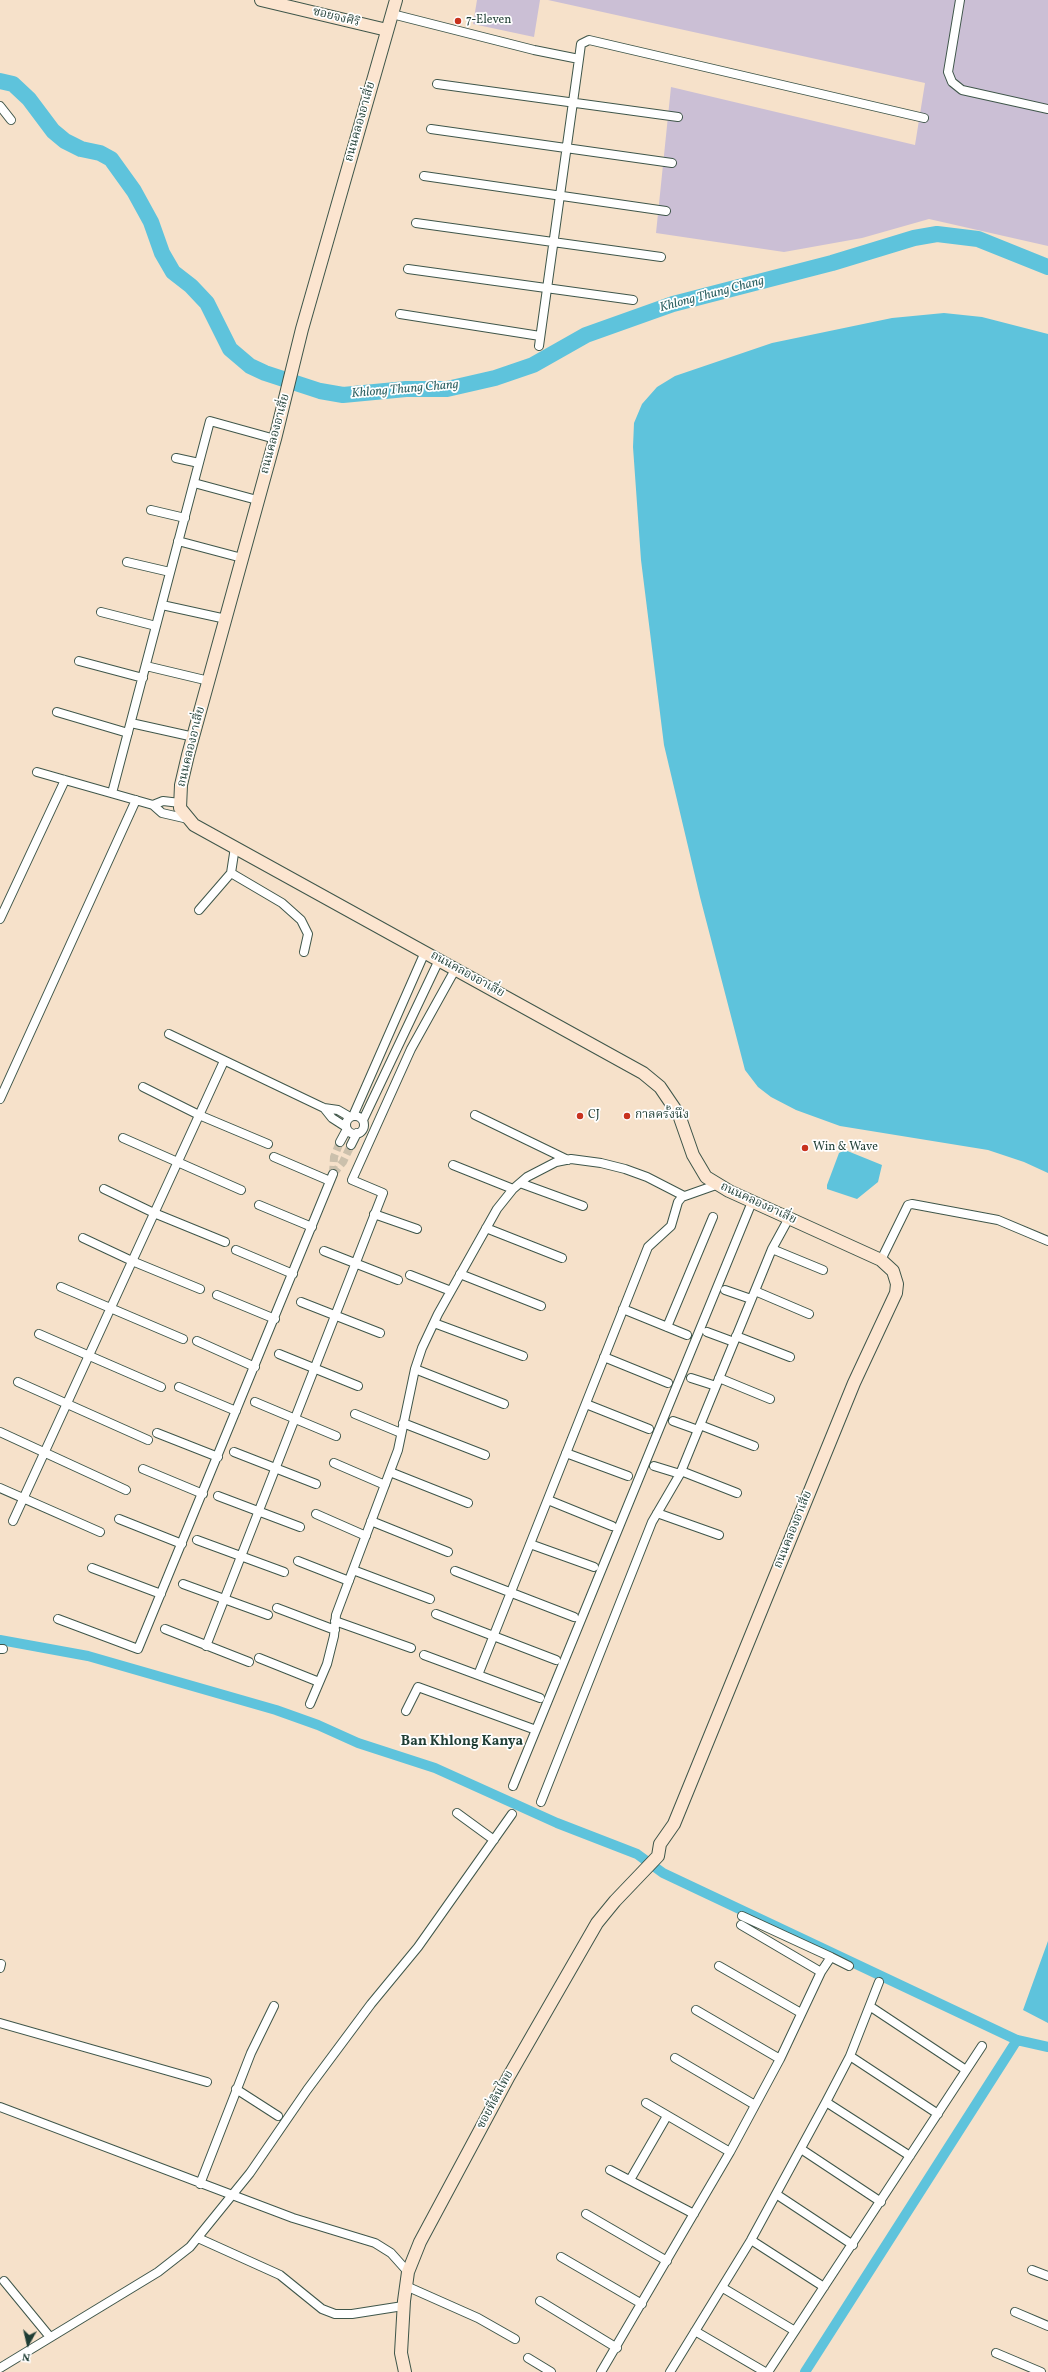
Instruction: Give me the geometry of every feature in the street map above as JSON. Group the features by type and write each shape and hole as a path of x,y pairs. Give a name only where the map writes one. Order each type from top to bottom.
{"street":[{"name":"ซอยจงศิริ","path":"261,0 387,30"},
{"name":"ถนนคลองอาเสี่ย","path":"396,0 292,372 276,439 257,500 181,785 180,808 194,825 456,968 649,1078 670,1099 679,1115 700,1169 716,1185 881,1260 896,1277 896,1293 854,1383 674,1824 660,1844 658,1856"},
{"path":"960,0 948,72 952,82 962,90 1048,109"},
{"path":"392,14 534,50 579,59"},
{"path":"539,346 581,44 590,40 924,118"},
{"path":"438,84 573,104 678,117"},
{"path":"0,106 11,120"},
{"path":"432,129 672,163"},
{"path":"424,176 666,211"},
{"path":"416,223 661,257"},
{"path":"408,270 633,300"},
{"path":"400,314 540,336"},
{"path":"112,793 210,422 276,439"},
{"path":"176,458 199,463"},
{"path":"194,483 257,500"},
{"path":"150,510 184,518"},
{"path":"178,541 242,558"},
{"path":"127,562 170,572"},
{"path":"162,605 226,619"},
{"path":"101,612 156,626"},
{"path":"79,661 142,678"},
{"path":"146,666 209,681"},
{"path":"57,712 128,732"},
{"path":"131,723 194,737"},
{"path":"36,772 153,805 162,813 188,819"},
{"path":"0,920 65,780"},
{"path":"0,1099 136,800"},
{"path":"153,805 163,802 180,803"},
{"path":"199,910 231,873 235,847"},
{"path":"231,873 282,902 301,920 308,934 304,952"},
{"path":"340,1142 426,952"},
{"path":"351,1145 357,1133 362,1129 363,1120 439,960"},
{"path":"206,1646 223,1599 383,1194 352,1180 411,1049 456,968"},
{"path":"169,1034 324,1108 338,1110 351,1116 358,1116 363,1120"},
{"path":"12,1521 224,1061"},
{"path":"143,1087 268,1144"},
{"path":"324,1108 332,1118 350,1132 357,1133"},
{"path":"475,1115 568,1160"},
{"path":"123,1138 177,1164 241,1190"},
{"path":"58,1619 138,1649 332,1178 274,1157"},
{"path":"310,1704 327,1664 336,1615 398,1450 415,1369 434,1323 497,1209 513,1189 520,1183 543,1168 556,1162 568,1160 601,1163 625,1170 647,1177 684,1196"},
{"path":"453,1165 513,1189"},
{"path":"520,1183 583,1206"},
{"path":"478,1674 648,1248 672,1226 678,1202 684,1196 716,1185"},
{"path":"104,1189 154,1213 225,1242"},
{"path":"513,1786 752,1202"},
{"path":"881,1260 908,1205 912,1204 998,1220 1048,1241"},
{"path":"259,1205 312,1227"},
{"path":"374,1214 417,1229"},
{"path":"667,1327 713,1217"},
{"path":"541,1802 657,1513 680,1472 772,1249 789,1218"},
{"path":"486,1228 562,1258"},
{"path":"83,1238 132,1261 200,1289"},
{"path":"772,1249 823,1270"},
{"path":"236,1250 293,1274"},
{"path":"324,1251 398,1280"},
{"path":"460,1274 541,1306"},
{"path":"410,1275 451,1291"},
{"path":"61,1287 183,1339"},
{"path":"725,1290 751,1299"},
{"path":"755,1291 809,1314"},
{"path":"217,1295 275,1319"},
{"path":"301,1302 380,1333"},
{"path":"624,1309 687,1335"},
{"path":"434,1323 523,1356"},
{"path":"707,1332 735,1339 790,1357"},
{"path":"39,1334 161,1387"},
{"path":"197,1341 255,1367"},
{"path":"279,1354 358,1386"},
{"path":"604,1357 668,1383"},
{"path":"415,1369 504,1404"},
{"path":"691,1378 717,1382 770,1399"},
{"path":"18,1382 148,1440"},
{"path":"179,1387 236,1411"},
{"path":"255,1402 336,1436"},
{"path":"586,1404 649,1429"},
{"path":"355,1414 401,1433"},
{"path":"673,1422 699,1427 754,1446"},
{"path":"403,1424 485,1454"},
{"path":"0,1432 126,1490"},
{"path":"157,1433 218,1457"},
{"path":"234,1452 316,1484"},
{"path":"566,1453 628,1476"},
{"path":"334,1463 385,1485"},
{"path":"654,1466 680,1472 737,1492"},
{"path":"143,1469 203,1494"},
{"path":"390,1472 468,1503"},
{"path":"0,1488 100,1532"},
{"path":"218,1496 300,1527"},
{"path":"548,1500 612,1526"},
{"path":"657,1513 719,1535"},
{"path":"316,1514 366,1536"},
{"path":"119,1519 182,1544"},
{"path":"371,1521 448,1552"},
{"path":"197,1540 284,1572"},
{"path":"530,1544 594,1567"},
{"path":"298,1561 349,1581"},
{"path":"92,1568 161,1594"},
{"path":"353,1570 430,1599"},
{"path":"455,1571 574,1617"},
{"path":"183,1584 268,1615"},
{"path":"278,1608 411,1648"},
{"path":"436,1614 556,1660"},
{"path":"165,1630 249,1662"},
{"path":"424,1654 540,1698"},
{"path":"259,1658 319,1682"},
{"path":"406,1711 418,1687 536,1730"},
{"path":"457,1813 494,1840"},
{"path":"0,2368 158,2272 177,2259 198,2238 232,2196 371,2004 418,1947 512,1814"},
{"name":"ซอยที่ดินไทย","path":"405,2372 402,2353 403,2306 408,2272 420,2242 509,2076 597,1923 615,1900 658,1856"},
{"path":"821,1972 741,1920 831,1957 849,1966"},
{"path":"602,2372 730,2152 780,2059 821,1972 831,1957"},
{"path":"719,1966 801,2013"},
{"path":"670,2372 723,2288 801,2149 850,2056 871,2007 879,1982"},
{"path":"200,2184 236,2089 251,2053 274,2006"},
{"path":"871,2007 966,2070"},
{"path":"696,2010 780,2059"},
{"path":"0,2023 207,2082"},
{"path":"695,2331 767,2372 853,2245 982,2046"},
{"path":"850,2056 938,2114"},
{"path":"675,2058 755,2105"},
{"path":"236,2089 278,2116"},
{"path":"826,2102 910,2156"},
{"path":"646,2103 730,2152"},
{"path":"0,2107 232,2196 308,2223 375,2242 391,2253 408,2272"},
{"path":"630,2180 667,2116"},
{"path":"801,2149 880,2202"},
{"path":"610,2170 694,2214"},
{"path":"776,2194 853,2245"},
{"path":"586,2214 667,2261"},
{"path":"198,2238 280,2275 322,2309 335,2314 352,2314 403,2306"},
{"path":"751,2240 824,2287"},
{"path":"561,2257 642,2304"},
{"path":"1032,2270 1048,2276"},
{"path":"4,2281 50,2337"},
{"path":"406,2286 478,2318 515,2339"},
{"path":"723,2288 795,2331"},
{"path":"540,2301 617,2348"},
{"path":"1015,2312 1048,2326"},
{"path":"996,2353 1041,2372"},
{"path":"528,2358 551,2372"}],"shaded area":[{"path":"477,0 540,0 534,37 473,24"},
{"path":"548,0 1048,0 1048,246 929,219 862,238 784,252 656,233 671,87 915,145 925,83"}],"water":[{"path":"944,313 982,317 1048,334 1048,1173 1024,1162 988,1150 840,1126 796,1110 771,1097 758,1087 745,1070 700,897 664,745 641,560 633,447 634,423 642,404 657,387 675,376 772,343 892,318"},
{"path":"845,1150 882,1165 878,1182 857,1199 827,1189 827,1185 839,1153"},
{"path":"1048,1941 1048,2023 1023,2010"}],"waterway":[{"name":"Khlong Thung Chang","path":"0,81 13,84 29,99 53,131 65,141 81,149 100,153 111,159 134,191 151,222 162,253 173,272 191,286 207,303 230,349 250,366 265,373 320,391 343,395 406,389 447,389 495,378 533,365 586,335 673,304 832,263 914,238 937,234 978,239 1048,267"},
{"path":"0,1640 88,1656 276,1710 318,1725 358,1743 435,1768 557,1823 637,1854 663,1873 1017,2040 1048,2047"},
{"path":"805,2372 1017,2040"}],"tunnel":[{"path":"333,1174 334,1157 340,1142"},
{"path":"333,1174 343,1162 351,1145"}],"place":[{"name":"7-Eleven","path":"458,21"},
{"name":"CJ","path":"580,1116"},
{"name":"กาลครั้งนึง","path":"627,1116"},
{"name":"Win & Wave","path":"805,1148"}],"district":[{"name":"Ban Khlong Kanya","path":"462,1742"}]}
